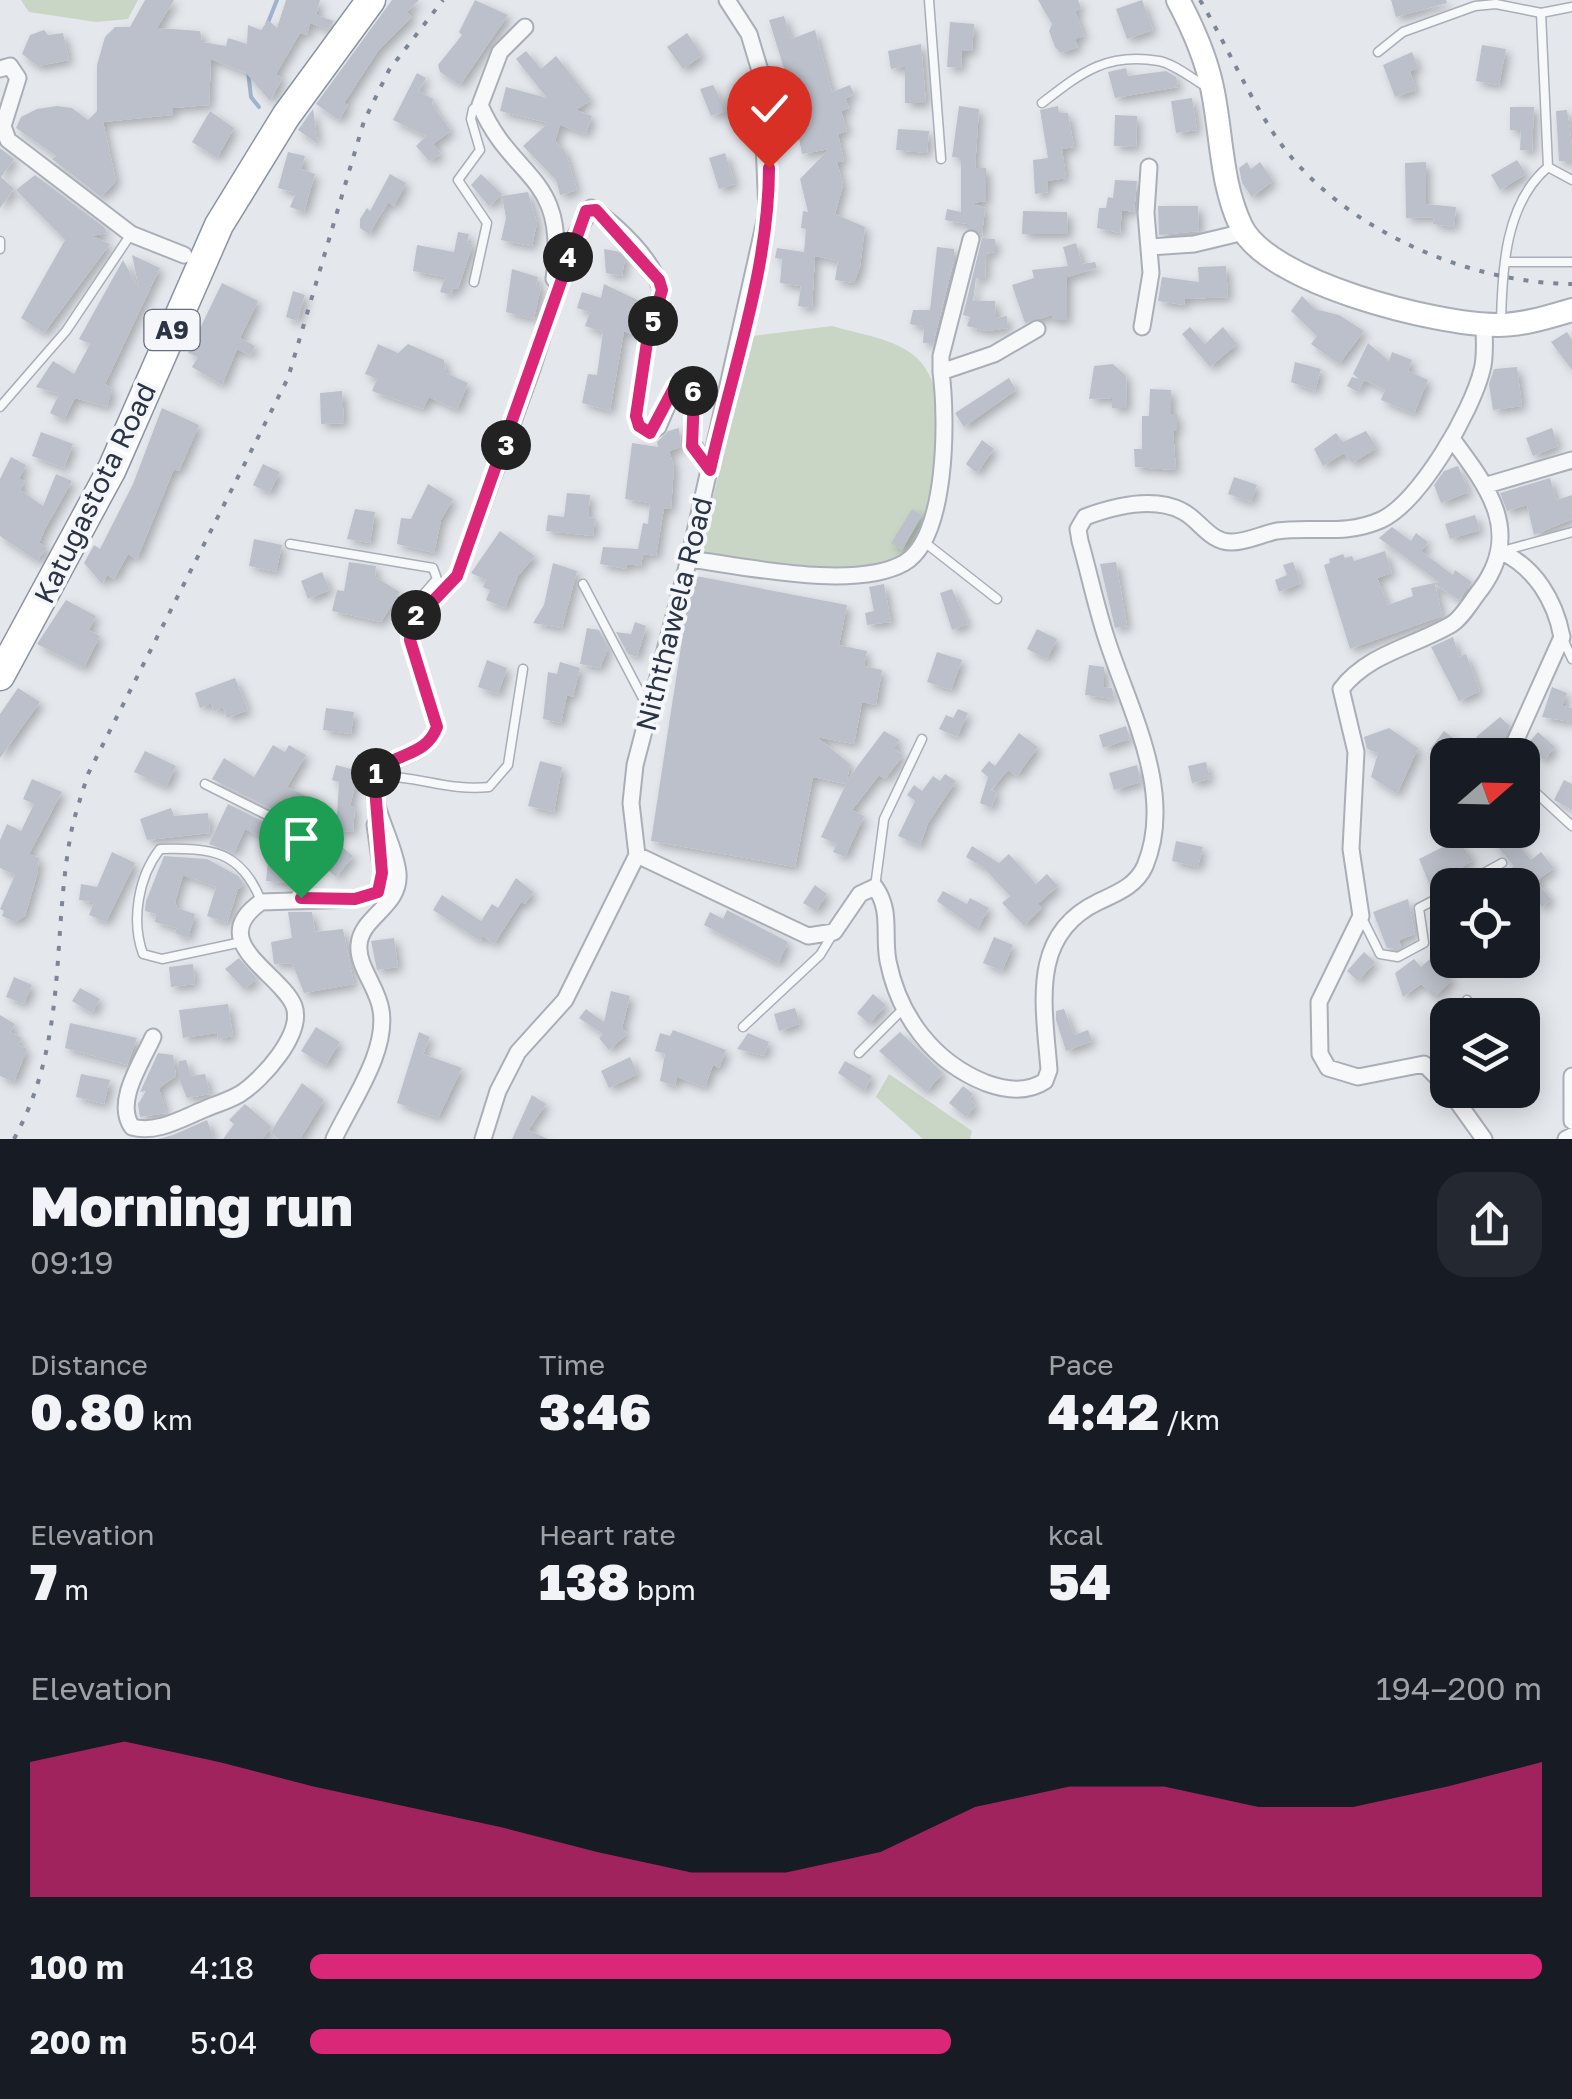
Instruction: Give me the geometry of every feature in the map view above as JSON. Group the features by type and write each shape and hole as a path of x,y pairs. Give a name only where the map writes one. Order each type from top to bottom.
{"highway":[{"name":"Katugastota Road","path":"0,642 77,501 184,256 254,133 361,2"},
{"name":"Katugastota Road","path":"0,676 112,469 219,225 361,2"}],"street":[{"name":"Niththawela Road","path":"637,856 631,803 755,280 769,191 757,54 727,0"},
{"path":"1178,0 1192,26 1212,90 1225,176 1244,232 1266,256 1390,309 1492,325 1572,310"},
{"path":"524,26 500,52 480,104 490,128 529,168 552,209 559,243 550,314"},
{"path":"0,70 10,66 18,78 3,126 8,140 131,234 184,256"},
{"path":"1142,327 1150,247 1149,167"},
{"path":"153,1037 125,1102 124,1117 132,1127 161,1127 238,1095 262,1077 295,1026 296,1011 290,998 248,957 242,942 249,910 262,902 355,899 378,892 382,873 374,776 390,762 424,748 437,727 410,640 414,617 440,598 457,576 573,240 591,208 643,258 662,290 642,374 639,426 650,433 675,386 690,384 694,396 692,446 710,470"},
{"path":"1150,247 1194,244 1244,232"},
{"path":"689,559 858,574 904,563 924,541 940,494 941,356 971,239"},
{"path":"483,1139 498,1090 518,1052 565,1000 637,856 808,936 834,932 860,894 875,887 886,902 888,960 903,1009 927,1045 969,1076 1003,1089 1036,1087 1045,1082 1049,1070 1044,994 1052,943 1073,914 1124,890 1146,864 1154,818 1149,762 1078,528 1085,518 1115,506 1168,508 1181,510 1214,537 1230,543 1279,531 1340,532 1398,510 1452,439 1482,370 1492,325"},
{"path":"942,372 994,354 1037,328"},
{"path":"1430,1067 1424,1064 1358,1077 1340,1075 1328,1068 1320,1054 1319,1002 1361,916 1351,849 1356,752 1341,689 1358,667 1456,622 1502,552 1500,528 1487,486 1452,439"},
{"path":"1487,486 1572,460"},
{"path":"1502,552 1524,562 1537,577 1565,627 1516,738"},
{"path":"334,1139 381,1034 381,1010 358,948 361,935 390,904 398,874 376,807"},
{"path":"1572,1076 1572,1121"},
{"path":"1462,1108 1484,1139"}],"lane":[{"path":"929,0 941,159"},
{"path":"1378,52 1402,32 1475,6 1496,2 1541,13 1572,7"},
{"path":"1492,325 1521,197 1548,167 1541,13"},
{"path":"1042,102 1092,65 1116,62 1162,61 1212,90"},
{"path":"474,282 487,223 458,180 480,150 471,118 473,108 480,104"},
{"path":"1548,167 1572,180"},
{"path":"0,407 66,331 131,234"},
{"path":"0,241 0,248"},
{"path":"1505,262 1572,262"},
{"path":"1502,552 1572,532"},
{"path":"924,541 997,599"},
{"path":"290,544 433,568 437,580 414,604 414,617"},
{"path":"583,584 650,710"},
{"path":"1565,627 1572,659"},
{"path":"374,776 412,776 455,790 490,787 508,765 523,669"},
{"path":"875,887 884,819 922,739"},
{"path":"205,784 305,834 310,849 301,898"},
{"path":"1540,797 1572,826"},
{"path":"242,942 162,959 143,954 135,930 148,865 160,849 204,848 241,865 251,876 262,902"},
{"path":"1493,868 1502,863"},
{"path":"1361,916 1380,954 1398,957 1424,943 1419,908 1430,902"},
{"path":"743,1027 820,955 834,932"},
{"path":"858,1053 903,1009"}],"green space":[{"path":"21,0 138,0 128,19 96,22 29,12"},
{"path":"832,326 878,338 910,352 931,378 941,431 939,461 925,518 914,542 901,560 845,571 699,554 753,336"},
{"path":"889,1074 972,1131 970,1139 923,1139 876,1097"}],"building":[{"path":"145,0 174,0 157,28 200,31 202,42 226,46 228,38 247,44 248,25 261,30 268,20 277,28 286,0 320,0 316,15 334,21 328,29 310,23 307,35 300,33 276,74 282,79 270,101 246,73 211,59 209,105 173,108 172,115 103,122 116,181 101,197 52,159 56,156 16,128 21,117 57,106 72,108 88,120 97,111 97,65 105,37 115,27 130,27"},
{"path":"392,0 419,0 407,12 412,17 378,51 344,103 348,105 339,120 316,104"},
{"path":"475,0 508,15 460,85 440,72 438,65 462,35 459,32"},
{"path":"1038,0 1078,0 1081,8 1075,11 1084,36 1075,39 1078,47 1061,53 1055,47 1049,31 1052,24"},
{"path":"1142,0 1153,30 1127,39 1116,9"},
{"path":"1391,0 1446,0 1447,3 1396,17"},
{"path":"784,16 791,39 815,30 832,92 850,85 854,94 845,98 849,108 841,111 847,131 838,134 844,161 837,162 843,185 835,214 865,227 860,267 854,283 835,280 838,261 815,256 812,308 798,306 801,286 780,283 782,259 775,258 777,248 804,252 806,229 801,228 803,211 808,212 800,179 829,149 802,154 797,128 776,131 774,110 796,107 769,20"},
{"path":"950,22 974,24 972,51 962,51 961,68 947,67"},
{"path":"44,30 48,35 63,33 69,60 38,66 22,54 30,35"},
{"path":"687,33 702,55 683,69 667,47"},
{"path":"921,44 926,103 905,103 905,66 891,69 888,51"},
{"path":"1482,45 1506,49 1499,85 1476,81"},
{"path":"526,51 541,69 556,56 591,100 576,110 592,116 586,134 560,125 555,141 565,151 577,190 560,195 556,180 523,146 548,123 500,111 506,87 547,98 516,59"},
{"path":"1412,52 1418,68 1410,71 1416,90 1395,97 1383,65"},
{"path":"1126,68 1128,76 1166,71 1176,77 1178,87 1115,98 1108,72"},
{"path":"417,73 426,78 418,91 433,99 432,104 451,131 433,144 441,154 429,161 416,146 426,136 393,120"},
{"path":"713,85 727,111 711,116 700,89"},
{"path":"1192,98 1197,130 1176,133 1171,101"},
{"path":"959,106 979,109 975,168 986,168 986,201 972,203 985,208 982,235 967,229 967,224 945,220 947,209 961,212 961,158 952,157"},
{"path":"1058,106 1059,113 1068,113 1074,147 1062,149 1066,178 1047,181 1048,192 1035,194 1033,160 1048,158 1040,110"},
{"path":"1510,107 1534,107 1532,151 1520,150 1521,130 1510,130"},
{"path":"313,109 318,144 298,130"},
{"path":"1567,110 1572,161 1559,161 1556,111"},
{"path":"210,111 234,128 217,158 192,142"},
{"path":"1115,115 1137,116 1136,147 1114,146"},
{"path":"898,129 929,131 927,153 896,150"},
{"path":"0,148 14,159 1,177 14,189 0,208"},
{"path":"288,152 305,156 301,169 315,174 304,212 290,207 296,193 278,188"},
{"path":"725,153 735,184 719,189 709,158"},
{"path":"1517,160 1526,174 1500,190 1491,175"},
{"path":"1247,162 1251,169 1260,162 1273,181 1252,197 1242,183 1239,168"},
{"path":"1426,162 1426,204 1456,207 1454,227 1433,224 1434,217 1406,218 1405,163"},
{"path":"390,174 406,183 394,206 388,202 369,234 360,228 360,219 367,208 370,211"},
{"path":"481,174 502,194 489,206 471,185"},
{"path":"35,175 104,227 107,233 92,236 110,244 44,333 21,318 65,240 16,190"},
{"path":"1115,180 1137,181 1134,212 1122,210 1120,233 1097,228 1099,208 1106,208 1108,197 1113,198"},
{"path":"528,192 537,223 532,246 501,240 506,218 502,196"},
{"path":"1158,206 1198,206 1199,231 1159,235"},
{"path":"1023,211 1067,212 1068,234 1022,234"},
{"path":"458,232 469,234 467,243 473,244 458,289 453,288 451,295 440,292 445,277 413,271 417,245 454,252"},
{"path":"982,238 995,239 995,252 986,254 985,278 976,278 973,301 995,301 996,318 1007,316 1008,328 987,331 967,326 970,317 963,315"},
{"path":"1076,243 1082,264 1095,262 1097,268 1067,277 1067,320 1052,320 1052,315 1025,323 1012,285 1034,278 1032,270 1068,266 1063,247"},
{"path":"937,247 954,249 954,260 933,344 923,343 924,327 910,324 913,310 930,310"},
{"path":"604,249 626,253 622,276 606,273"},
{"path":"132,255 160,268 105,384 112,389 107,407 75,398 64,420 50,413 59,394 36,387 53,361 74,374 90,344 79,339 123,260 139,289"},
{"path":"1226,266 1228,297 1185,299 1184,305 1158,301 1162,277 1199,282 1198,267"},
{"path":"512,269 538,277 536,285 541,286 534,319 506,312"},
{"path":"222,283 258,301 240,338 255,346 250,355 237,349 222,385 192,367 198,357 188,353"},
{"path":"604,284 646,304 637,336 624,331 610,411 582,403 588,374 597,375 603,332 585,326 590,312 577,308 582,292 601,298"},
{"path":"293,291 305,295 297,321 286,317"},
{"path":"1302,296 1315,309 1339,315 1364,331 1339,364 1311,344 1317,336 1291,311"},
{"path":"1190,327 1205,344 1223,327 1237,344 1210,367 1182,334"},
{"path":"1567,332 1572,340 1572,370 1551,342"},
{"path":"1368,343 1389,361 1392,352 1412,360 1408,371 1428,380 1414,414 1381,400 1385,390 1364,380 1358,392 1347,386 1352,377 1359,379 1353,374"},
{"path":"378,344 398,353 408,344 444,360 446,373 468,383 457,410 429,397 423,409 372,391 377,379 365,374"},
{"path":"1295,362 1321,369 1315,391 1291,382"},
{"path":"1113,364 1126,376 1127,408 1112,408 1112,398 1089,399 1094,366"},
{"path":"1517,367 1522,406 1493,410 1489,384 1494,369"},
{"path":"1009,378 1016,390 964,427 955,413"},
{"path":"1150,389 1171,390 1171,414 1177,414 1177,431 1173,431 1176,470 1135,467 1134,449 1142,449 1142,416 1149,416"},
{"path":"342,391 344,423 321,424 320,393"},
{"path":"162,408 199,425 179,471 174,469 137,559 128,554 114,579 107,575 102,584 84,563 94,545 100,549 133,484"},
{"path":"679,428 681,447 669,451 674,466 671,509 664,508 656,556 643,554 641,566 627,564 626,569 600,564 603,547 638,549 643,523 648,524 650,503 625,499 632,443 658,447 657,442 668,431"},
{"path":"1552,428 1558,446 1533,456 1526,438"},
{"path":"1366,431 1377,448 1352,463 1344,453 1323,466 1314,449 1336,433 1343,442"},
{"path":"41,432 73,444 64,468 32,456"},
{"path":"982,440 994,449 977,473 966,464"},
{"path":"11,457 26,465 19,479 25,481 20,490 43,506 56,474 72,481 45,529 39,543 47,548 37,561 0,536 0,479"},
{"path":"263,464 280,472 269,493 253,485"},
{"path":"1458,466 1469,492 1441,503 1434,485 1444,471"},
{"path":"1234,477 1257,485 1251,502 1228,494"},
{"path":"1550,478 1556,500 1572,495 1572,519 1534,535 1527,505 1507,511 1500,493"},
{"path":"428,484 453,499 441,520 434,553 397,544 401,518 411,519"},
{"path":"567,493 590,495 588,517 595,518 593,536 546,531 548,515 564,517"},
{"path":"355,509 375,512 370,543 347,539"},
{"path":"912,509 922,515 902,550 891,543"},
{"path":"1475,515 1480,530 1450,539 1445,524"},
{"path":"1392,527 1411,541 1416,533 1428,542 1421,551 1453,575 1455,570 1472,582 1459,600 1435,584 1442,616 1350,649 1324,565 1330,563 1329,559 1343,554 1345,558 1352,556 1354,561 1385,551 1392,573 1377,578 1388,605 1413,596 1411,588 1439,582 1379,538"},
{"path":"500,531 535,556 518,576 505,608 486,600 490,590 483,587 486,580 471,573"},
{"path":"254,539 282,545 276,572 249,566"},
{"path":"349,562 376,566 375,577 400,592 381,622 332,611 337,590 344,591"},
{"path":"1116,562 1127,626 1115,628 1100,564"},
{"path":"1293,562 1301,583 1279,592 1275,580 1287,575 1283,565"},
{"path":"553,563 577,571 562,628 533,623 544,605"},
{"path":"322,572 330,590 308,599 301,581"},
{"path":"696,576 847,605 839,645 867,651 864,666 882,670 876,705 862,702 854,744 817,737 850,764 847,780 884,731 900,740 894,748 903,756 885,779 879,775 852,810 864,816 845,857 833,852 837,844 821,837 846,784 813,777 795,867 651,841 686,614"},
{"path":"884,584 891,622 867,625 865,613 874,611 869,587"},
{"path":"952,589 968,624 952,630 940,593"},
{"path":"66,600 96,616 89,630 100,636 84,668 37,644"},
{"path":"635,622 646,626 637,657 628,654 616,632 631,634"},
{"path":"587,628 599,630 608,648 600,668 580,664"},
{"path":"1037,629 1057,639 1047,659 1027,649"},
{"path":"1453,637 1459,657 1466,654 1480,691 1459,701 1431,647"},
{"path":"937,652 962,660 951,690 927,682"},
{"path":"487,660 507,668 498,694 478,687"},
{"path":"560,662 580,668 573,697 567,695 561,723 543,719 548,672 557,674"},
{"path":"1089,665 1104,667 1104,687 1112,688 1114,699 1085,695"},
{"path":"235,678 248,710 227,718 223,707 214,711 211,703 200,708 195,693"},
{"path":"1552,687 1567,693 1562,706 1572,708 1572,722 1542,717"},
{"path":"18,688 40,702 0,758 0,714"},
{"path":"326,708 354,712 351,734 323,730"},
{"path":"958,709 968,713 957,737 939,729 946,715 953,718"},
{"path":"1500,717 1510,726 1505,738 1476,737"},
{"path":"1126,726 1130,739 1103,748 1099,735"},
{"path":"1389,728 1418,748 1397,794 1371,777 1378,753 1367,749 1364,737"},
{"path":"1538,732 1555,747 1544,760 1540,756 1540,738 1533,738"},
{"path":"1019,733 1038,747 1017,776 1008,770 991,790 997,793 991,808 980,803 988,777 981,771 989,761 995,766"},
{"path":"273,745 285,752 289,745 306,755 287,787 311,798 301,824 212,779 224,758 254,777"},
{"path":"145,751 176,766 166,787 134,772"},
{"path":"540,761 562,767 554,812 528,806"},
{"path":"1206,762 1210,779 1192,783 1188,766"},
{"path":"336,765 359,771 350,806 355,806 353,832 336,831 339,782 332,780"},
{"path":"1137,765 1141,782 1114,790 1109,773"},
{"path":"945,774 956,781 928,823 920,846 898,836 915,801 907,795 914,785 922,791 933,776 940,781"},
{"path":"32,779 62,792 29,854 39,858 37,875 25,916 15,922 2,916 4,911 0,909 15,875 0,868 0,840 7,824 21,831 34,804 23,799"},
{"path":"1564,780 1572,784 1572,810 1554,800"},
{"path":"228,804 264,822 260,836 245,829 234,853 209,844"},
{"path":"171,808 174,816 208,813 210,833 147,840 140,819"},
{"path":"271,825 295,837 289,851 269,843"},
{"path":"1176,841 1203,847 1198,867 1172,861"},
{"path":"972,846 999,863 1009,854 1036,884 1047,874 1058,886 1038,904 1042,908 1024,926 1002,903 1010,896 984,868 966,857"},
{"path":"342,847 353,856 336,877 327,869"},
{"path":"1441,848 1463,848 1473,860 1461,868 1430,868 1430,886 1419,859"},
{"path":"1499,848 1521,848 1531,860 1541,852 1554,868 1540,878 1540,868 1511,868 1514,866"},
{"path":"112,852 135,863 106,922 89,915 94,902 79,900 81,884 97,887"},
{"path":"164,856 207,859 238,876 244,884 238,889 227,923 207,916 216,887 183,875 175,902 177,908 195,914 188,938 175,933 177,928 155,922 156,914 145,911 146,901"},
{"path":"268,860 297,863 295,884 266,881"},
{"path":"516,878 533,892 525,904 521,902 494,944 483,936 480,941 433,910 442,895 481,921 492,904 498,908"},
{"path":"815,885 827,894 816,911 803,903"},
{"path":"1540,886 1551,899 1542,907 1540,904"},
{"path":"943,891 967,904 970,898 989,908 977,930 937,901"},
{"path":"1408,899 1415,934 1399,940 1401,947 1397,949 1387,948 1373,912"},
{"path":"727,910 788,942 778,964 704,925 710,912 723,919"},
{"path":"288,912 312,912 315,932 343,929 354,984 304,993 292,963 274,964 271,942 292,938"},
{"path":"994,937 1013,945 1002,971 983,963"},
{"path":"394,938 398,967 377,970 371,941"},
{"path":"1364,952 1375,962 1358,981 1347,971"},
{"path":"239,958 257,979 244,989 225,969"},
{"path":"1414,959 1421,967 1430,959 1430,978 1452,980 1434,997 1421,984 1403,997 1395,973"},
{"path":"193,964 195,984 171,987 169,967"},
{"path":"14,977 32,985 24,1004 6,997"},
{"path":"80,988 100,999 92,1013 72,1001"},
{"path":"611,991 630,996 622,1028 627,1034 609,1050 599,1038 603,1034 579,1018 586,1009 604,1022"},
{"path":"873,994 886,1005 869,1024 857,1013"},
{"path":"228,1004 233,1036 218,1039 217,1033 183,1038 179,1010"},
{"path":"795,1008 800,1024 779,1031 774,1014"},
{"path":"1064,1009 1074,1035 1088,1030 1092,1041 1066,1051 1056,1020 1056,1011"},
{"path":"0,1015 15,1024 10,1032 22,1038 18,1045 27,1049 14,1082 0,1076"},
{"path":"70,1023 137,1038 127,1065 65,1048"},
{"path":"316,1027 340,1042 325,1066 301,1051"},
{"path":"673,1030 726,1050 719,1068 713,1065 705,1087 677,1077 675,1086 660,1081 665,1054 655,1051 660,1033 670,1036"},
{"path":"419,1032 430,1037 423,1054 462,1068 438,1118 397,1103"},
{"path":"900,1032 943,1073 926,1092 879,1051"},
{"path":"748,1033 769,1042 764,1056 737,1049"},
{"path":"158,1053 173,1055 176,1076 159,1088 166,1113 140,1117 138,1104 146,1091 140,1092"},
{"path":"630,1057 638,1074 609,1088 601,1071"},
{"path":"186,1060 191,1076 205,1074 210,1094 187,1098 179,1079 179,1061"},
{"path":"845,1061 872,1076 864,1091 838,1073"},
{"path":"81,1074 110,1080 104,1104 76,1097"},
{"path":"302,1083 324,1100 300,1139 279,1139 270,1133"},
{"path":"963,1086 973,1094 969,1099 976,1105 966,1117 949,1103"},
{"path":"532,1095 546,1104 528,1130 548,1139 512,1139"},
{"path":"245,1104 272,1127 262,1139 223,1139 234,1124 229,1120"},
{"path":"207,1120 214,1139 158,1139 173,1135"}],"waterway":[{"path":"267,25 277,0"},
{"path":"248,71 251,97 259,107"}],"railway":[{"path":"14,1139 31,1101 51,1026 65,873 88,774 288,378 364,121 389,70 443,0"},
{"path":"1200,0 1274,134 1300,167 1331,196 1367,222 1446,260 1488,273 1572,284"}],"route":[{"path":"301,898 355,899 378,892 382,873 374,819 374,776 382,766 424,748 437,727 436,713 410,640 411,624 421,609 452,587 457,576 586,211 596,210 643,258 656,272 662,290 647,342 636,416 639,426 650,433 658,427 675,386 690,384 694,396 692,446 710,470 755,280 767,212 769,168"}]}
